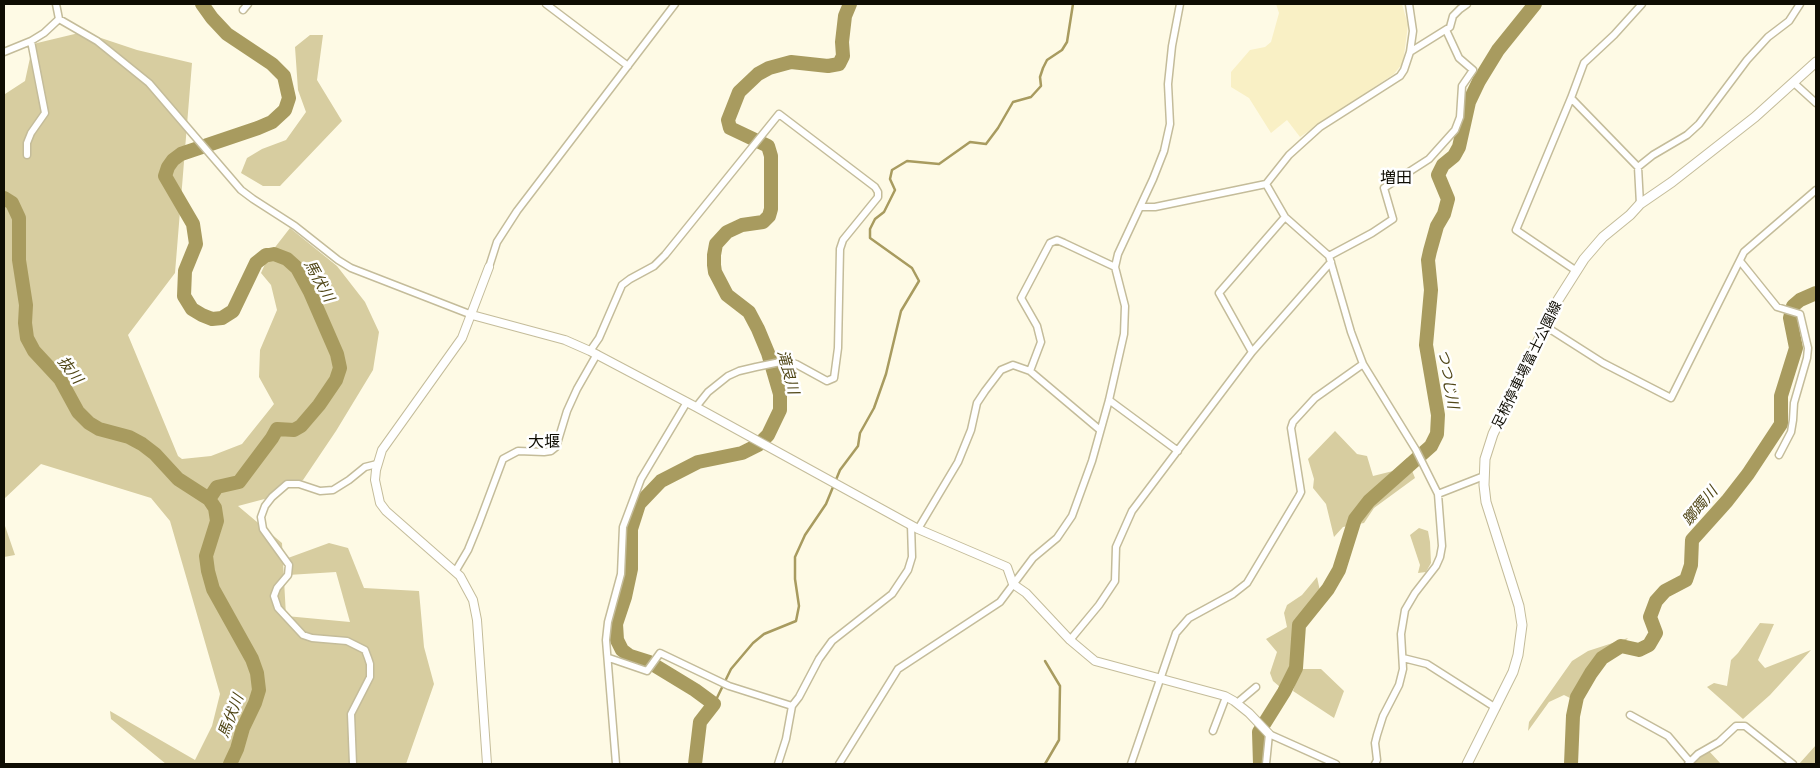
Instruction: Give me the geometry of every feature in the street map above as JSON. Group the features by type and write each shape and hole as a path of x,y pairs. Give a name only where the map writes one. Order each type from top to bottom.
{"main road":[{"name":"足柄停車場富士公園線","path":"1466,764 1513,672 1518,655 1522,625 1519,606 1486,502 1485,459 1493,434 1545,326 1576,270 1603,237 1630,215 1640,204 1709,154 1794,83 1816,62"}],"street":[{"path":"56,4 60,19 97,41 131,67 149,84 241,190 295,226 338,260 359,272 472,315 564,340 594,353 915,527 1007,567 1013,584 1026,593 1070,640 1095,661 1226,697 1237,703 1264,729 1336,764"},
{"path":"243,10 248,4"},
{"path":"546,4 628,66"},
{"path":"487,764 477,620 470,594 460,576 386,511 380,503 375,480 377,464 382,450 390,438 456,348 472,315 497,242 517,211 675,4"},
{"path":"839,764 898,669 1000,602 1033,558 1058,538 1072,516 1092,461 1110,400 1126,322 1125,306 1115,267 1118,254 1164,151 1170,124 1168,84 1172,46 1180,4"},
{"path":"1140,206 1155,207 1266,184 1289,155 1320,127 1400,76 1410,52 1413,31 1409,4"},
{"path":"1410,52 1450,27 1453,16 1467,4"},
{"path":"1576,270 1516,230 1584,63 1614,35 1642,4"},
{"path":"1638,167 1653,155 1687,136 1699,124 1747,60 1768,38 1789,21 1800,4"},
{"path":"4,52 32,41 60,19"},
{"path":"1070,640 1099,605 1115,581 1116,547 1132,511 1178,450 1252,352 1330,259 1393,219 1384,188 1429,159 1455,130 1460,117 1462,86 1473,70 1459,58 1446,30"},
{"path":"27,154 27,143 31,133 45,113 32,41"},
{"path":"1794,83 1816,103"},
{"path":"1571,98 1638,167 1640,204"},
{"path":"455,572 472,541 503,459 518,451 544,452 551,451 556,447 568,411 622,285 654,266 666,255 779,114 875,187 878,192 878,197 843,240 840,249 838,348 834,378 827,381 796,364 785,361 756,367 740,371 722,380 708,392 696,407"},
{"path":"1266,184 1285,217 1330,259 1348,323 1363,364 1416,450 1438,494 1442,546 1440,557 1436,566 1415,593 1405,610 1401,634 1403,670 1399,685 1383,716 1375,743 1376,764"},
{"path":"1545,326 1604,363 1670,398 1744,252 1816,190"},
{"path":"1252,352 1220,293 1285,217"},
{"path":"1030,371 1041,342 1037,326 1021,298 1050,243 1057,240 1064,242 1115,267"},
{"path":"1740,261 1777,307 1800,314 1808,348 1794,403 1794,420 1791,432 1779,455"},
{"path":"1131,764 1176,633 1189,618 1233,594 1247,583 1299,496 1291,428 1293,422 1316,398 1363,364"},
{"path":"778,764 786,740 792,706 799,697 819,658 832,641 885,600 901,583 908,570 912,556 915,527 958,462 966,444 977,403 1001,370 1014,365 1030,371 1100,430"},
{"path":"1110,400 1178,450"},
{"path":"616,764 606,640 608,622 621,574 623,526 641,479 687,402"},
{"path":"352,764 351,714 370,677 368,658 365,650 347,641 312,638 302,635 278,608 274,596 288,575 289,564 263,529 261,516 265,506 272,497 287,484 299,484 320,491 333,490 365,467 377,464"},
{"path":"1438,494 1484,476"},
{"path":"608,658 647,671 660,653 723,683 792,706"},
{"path":"1403,658 1427,664 1496,708"},
{"path":"1237,703 1256,687"},
{"path":"1213,731 1226,697"},
{"path":"1630,715 1668,736 1689,763 1698,754 1719,742 1736,726 1745,726 1793,764"},
{"path":"1264,729 1266,764"}],"shaded area":[{"path":"1276,4 1402,4 1408,25 1403,63 1394,74 1300,137 1287,120 1271,133 1249,98 1231,87 1231,72 1250,50 1265,47 1271,42 1279,13"},
{"path":"83,32 137,50 192,63 175,273 128,335 178,456 182,459 211,456 242,444 274,404 259,377 260,350 277,310 271,285 261,273 269,255 290,228 337,266 365,302 379,332 373,370 336,431 303,480 272,497 238,506 282,543 286,616 350,622 336,572 288,575 288,558 329,543 348,548 364,588 419,591 424,647 434,684 406,764 166,764 111,719 110,711 195,760 212,726 220,694 170,521 151,498 41,464 4,499 5,94 25,81 33,44"},
{"path":"310,35 323,35 317,80 342,121 280,186 263,186 241,173 247,158 262,149 286,140 306,112 298,90 295,47"},
{"path":"1335,431 1357,454 1367,456 1373,476 1393,471 1407,458 1415,478 1374,508 1364,523 1343,527 1334,537 1326,504 1313,488 1314,479 1308,459"},
{"path":"4,523 15,555 4,557"},
{"path":"1419,528 1428,531 1431,563 1426,572 1418,573 1420,565 1410,535"},
{"path":"1317,577 1320,591 1300,637 1298,665 1280,687 1273,681 1270,673 1277,652 1266,639 1287,627 1284,613 1287,605 1302,595"},
{"path":"1760,623 1774,624 1758,660 1765,668 1811,650 1770,695 1743,719 1707,687 1714,683 1727,686 1731,660"},
{"path":"1628,638 1572,699 1564,695 1549,702 1528,731 1529,722 1572,661 1588,651"},
{"path":"1300,669 1321,669 1344,691 1334,718 1293,691"},
{"path":"1816,745 1816,764 1799,764"},
{"path":"1708,750 1721,764 1691,764"}],"waterway":[{"name":"馬伏川","path":"202,4 227,34 272,64 284,76 289,98 285,110 272,122 181,154 168,167 165,176 193,224 196,244 185,271 184,296 192,309 202,315 212,319 222,318 233,311 256,263 266,255 274,254 287,259 297,268 310,292 337,354 340,368 336,380 319,405 301,426 294,430 277,429 239,482 217,487 209,499"},
{"name":"滝良川","path":"695,764 700,722 714,704 649,662 630,656 622,650 617,640 616,624 625,597 631,569 631,529 639,504 661,481 698,462 742,453 758,445 768,435 780,410 780,394 768,353 758,329 749,312 727,295 715,272 714,255 716,244 727,232 742,225 763,222 769,216 771,209 771,156 768,146 730,128 728,120 739,92 758,74 769,68 791,62 828,66 839,64 843,56 842,42 845,16 850,4"},
{"path":"714,704 731,669 753,643 764,634 796,621 799,606 795,579 795,557 805,535 826,504 840,470 858,446 860,433 874,408 886,374 901,311 919,281 912,268 870,238 870,229 875,219 884,212 895,190 890,179 892,170 907,161 939,164 970,142 986,144 1013,102 1031,97 1041,86 1040,77 1047,60 1062,50 1067,42 1073,4"},
{"name":"つつじ川","path":"1260,764 1259,732 1284,692 1296,668 1299,625 1328,589 1339,570 1355,519 1369,501 1431,446 1437,434 1438,415 1426,345 1431,290 1428,260 1437,226 1444,214 1448,199 1438,175 1443,165 1454,156 1459,147 1469,102 1479,81 1498,50 1535,4"},
{"name":"抜川","path":"4,198 12,203 19,218 19,260 26,305 25,323 27,338 34,351 60,379 78,412 89,423 99,429 129,437 142,444 155,454 178,479 209,499 215,508 217,521 206,556 208,571 213,589 252,659 257,673 259,690 230,764"},
{"name":"躑躅川","path":"1571,764 1573,716 1577,697 1591,673 1602,658 1621,646 1639,650 1649,645 1656,633 1650,617 1656,601 1665,591 1686,580 1691,565 1692,540 1748,474 1781,424 1781,396 1796,348 1790,318 1793,306 1800,300 1816,293"},
{"path":"1045,661 1060,686 1059,740 1045,764"}],"district":[{"name":"増田","path":"1396,178"},
{"name":"大堰","path":"544,442"}]}
